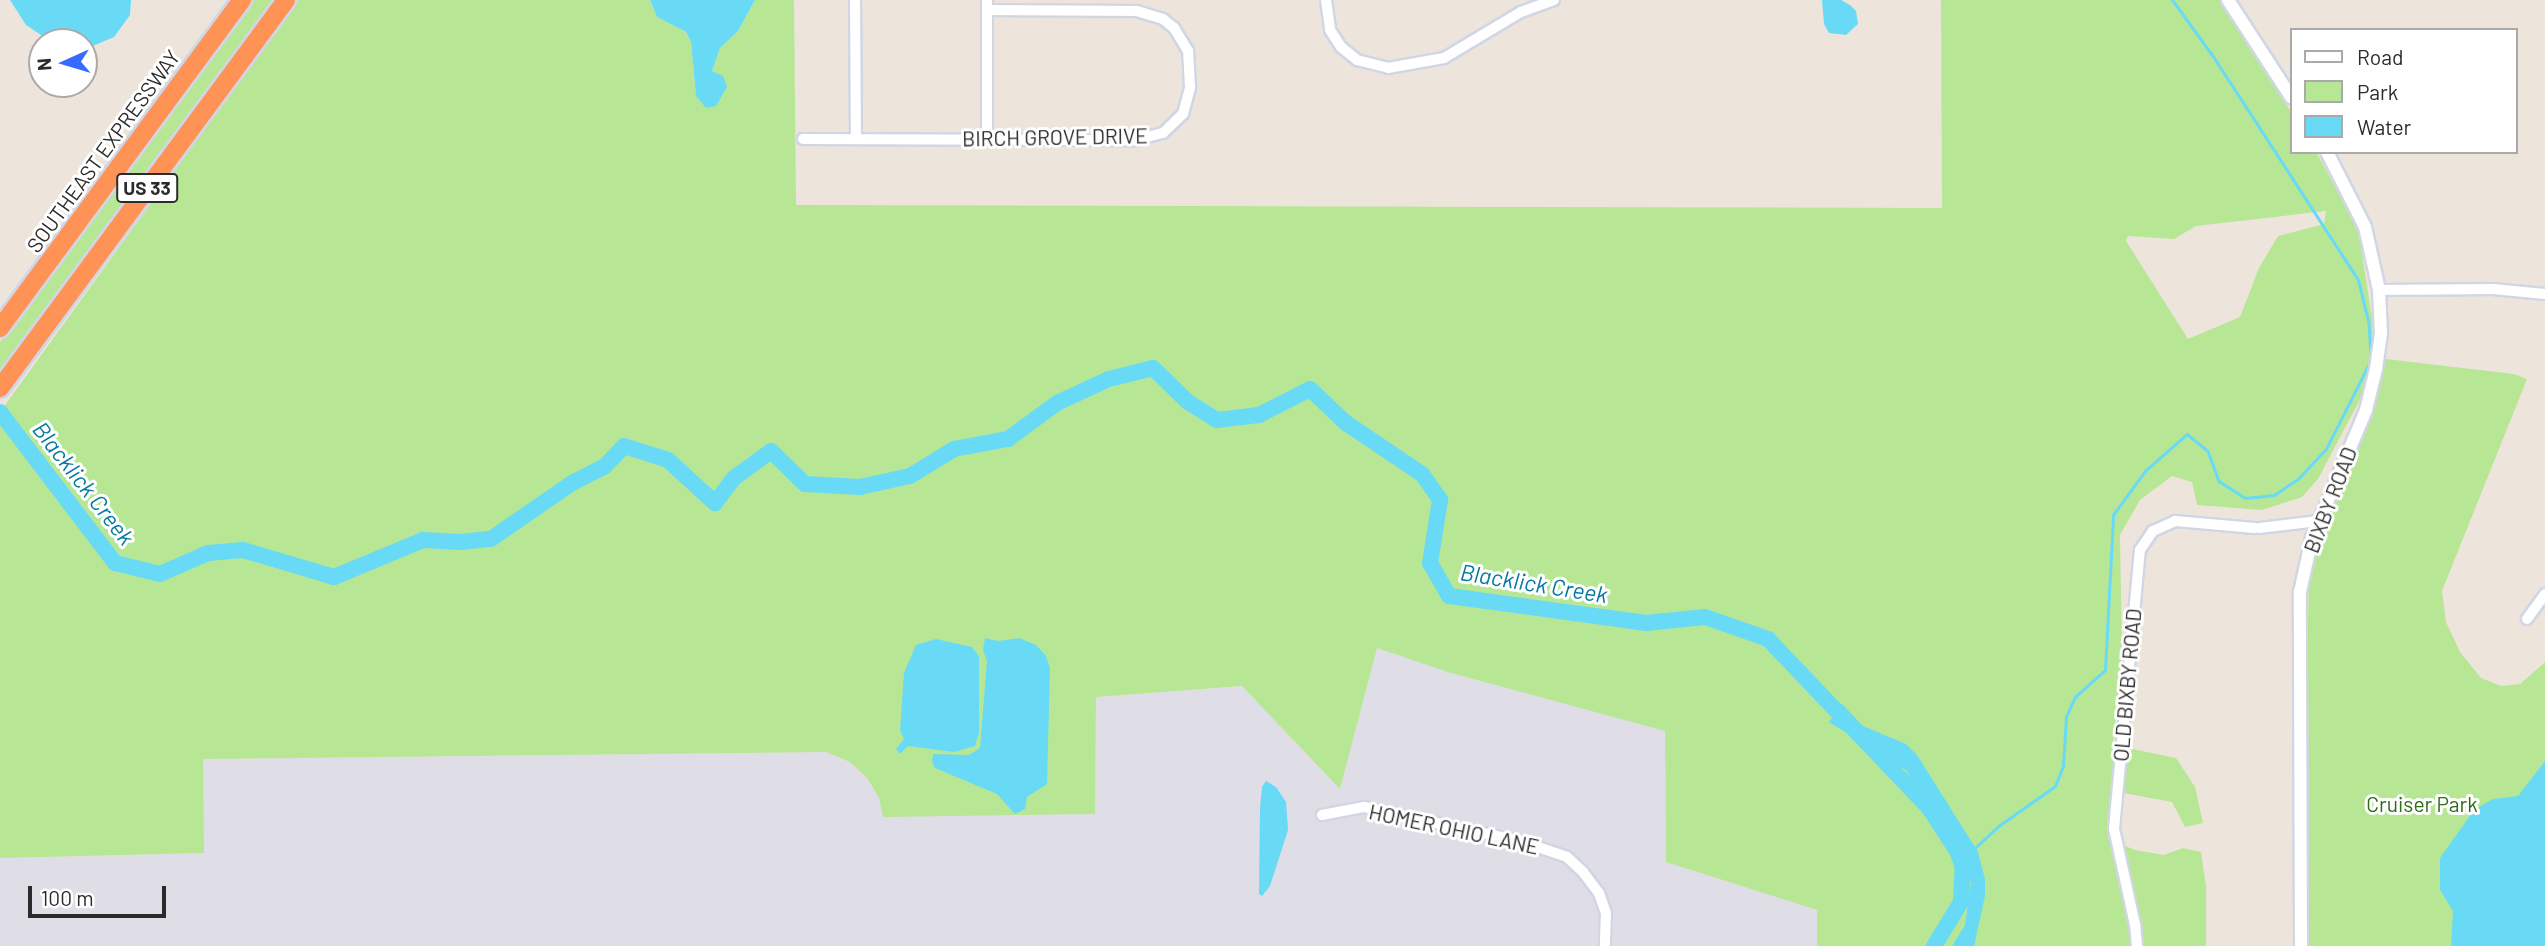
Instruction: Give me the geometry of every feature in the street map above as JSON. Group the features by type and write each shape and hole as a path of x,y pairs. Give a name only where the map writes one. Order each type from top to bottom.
{"highway":[{"name":"SOUTHEAST EXPRESSWAY","path":"0,328 242,0"},
{"name":"US 33","path":"4,382 286,0"}],"street":[{"path":"856,0 856,139"},
{"path":"1326,0 1330,30 1341,47 1357,60 1388,68 1444,58 1534,3 1554,0"},
{"path":"2228,0 2290,95"},
{"path":"986,5 987,139"},
{"name":"BIRCH GROVE DRIVE","path":"803,139 1136,140 1157,136 1174,125 1183,114 1189,87 1188,51 1174,28 1150,14 986,5"},
{"name":"BIXBY ROAD","path":"2301,946 2299,615 2303,574 2318,521 2372,389 2381,333 2379,290 2373,257 2359,211 2328,154"},
{"path":"2379,290 2493,289 2545,295"},
{"name":"OLD BIXBY ROAD","path":"2137,946 2114,829 2140,550 2153,531 2175,522 2257,528 2318,521"},
{"path":"2527,619 2545,594"},
{"name":"HOMER OHIO LANE","path":"1322,815 1364,807 1523,842 1567,858 1583,872 1599,893 1606,912 1605,946"}],"shaded area":[{"path":"1377,648 1451,673 1665,731 1666,862 1817,910 1817,946 0,946 0,858 203,853 203,759 826,752 850,762 868,779 879,798 1095,814 1096,697 1243,686 1340,789"}],"green space":[{"path":"251,0 277,0 0,375 0,342"},
{"path":"298,0 650,0 657,17 686,32 691,42 696,96 712,71 720,48 738,31 755,0 794,0 796,205 1942,208 1941,0 2220,0 2290,110 2290,154 2317,154 2358,228 2376,343 2367,386 2318,479 2302,497 2262,510 2197,505 2192,482 2172,476 2140,500 2120,535 2122,653 2113,745 2176,758 2195,787 2203,823 2185,827 2172,802 2113,791 2108,839 2135,850 2164,855 2183,848 2201,852 2206,886 2206,946 1817,946 1817,910 1666,862 1665,731 1451,673 1377,648 1340,789 1242,686 1096,697 1095,814 883,817 879,798 868,779 850,762 826,752 203,759 204,853 0,858 0,412","holes":["2326,211 2324,224 2278,236 2259,268 2240,317 2188,339 2126,241 2128,236 2174,239 2196,226"]},
{"name":"Cruiser Park","path":"2386,359 2514,374 2527,379 2442,591 2446,622 2460,652 2481,678 2501,686 2520,684 2545,662 2545,946 2301,946 2309,572 2327,518 2366,428"}],"water":[{"path":"10,0 131,0 130,15 114,37 98,44 98,28 30,28"},
{"path":"650,0 755,0 738,31 720,48 712,71 723,76 727,87 716,106 706,108 696,96 691,42 686,32 657,17"},
{"path":"1822,0 1841,0 1850,5 1856,11 1858,24 1846,35 1829,33 1824,24"},
{"path":"985,638 998,641 1019,638 1036,645 1046,656 1050,668 1047,784 1027,797 1025,809 1015,814 997,794 935,768 932,762 933,754 969,755 980,748 987,661 983,650"},
{"path":"936,639 972,647 979,656 979,733 975,746 954,752 908,746 900,754 896,749 904,739 900,730 904,673 916,645"},
{"path":"1842,704 1863,726 1906,744 1917,755 1978,852 1985,879 1985,896 1974,946 1952,946 1965,925 1971,883 1964,872 1957,874 1936,817 1906,770 1829,722"},
{"path":"2545,761 2545,946 2451,946 2453,911 2440,890 2440,858 2474,810 2493,799 2518,796"},
{"path":"1266,781 1276,787 1286,802 1288,830 1270,886 1262,896 1259,894 1260,808 1262,787"}],"waterway":[{"path":"1974,849 2000,825 2055,786 2063,766 2066,717 2075,697 2105,670 2113,515 2145,471 2187,434 2208,451 2219,481 2245,498 2274,495 2298,479 2326,449 2371,360 2368,321 2358,280 2211,54 2172,0"},
{"name":"Blacklick Creek","path":"0,412 115,563 160,574 208,553 243,550 334,577 423,540 460,542 491,539 572,483 604,467 624,446 668,460 715,503 734,478 771,451 805,484 860,487 910,476 954,449 1008,439 1057,403 1109,379 1153,368 1188,402 1217,420 1259,415 1310,389 1346,423 1422,474 1440,500 1430,563 1449,596 1646,623 1705,617 1768,639 1929,808 1963,860 1961,902 1934,946"}]}
